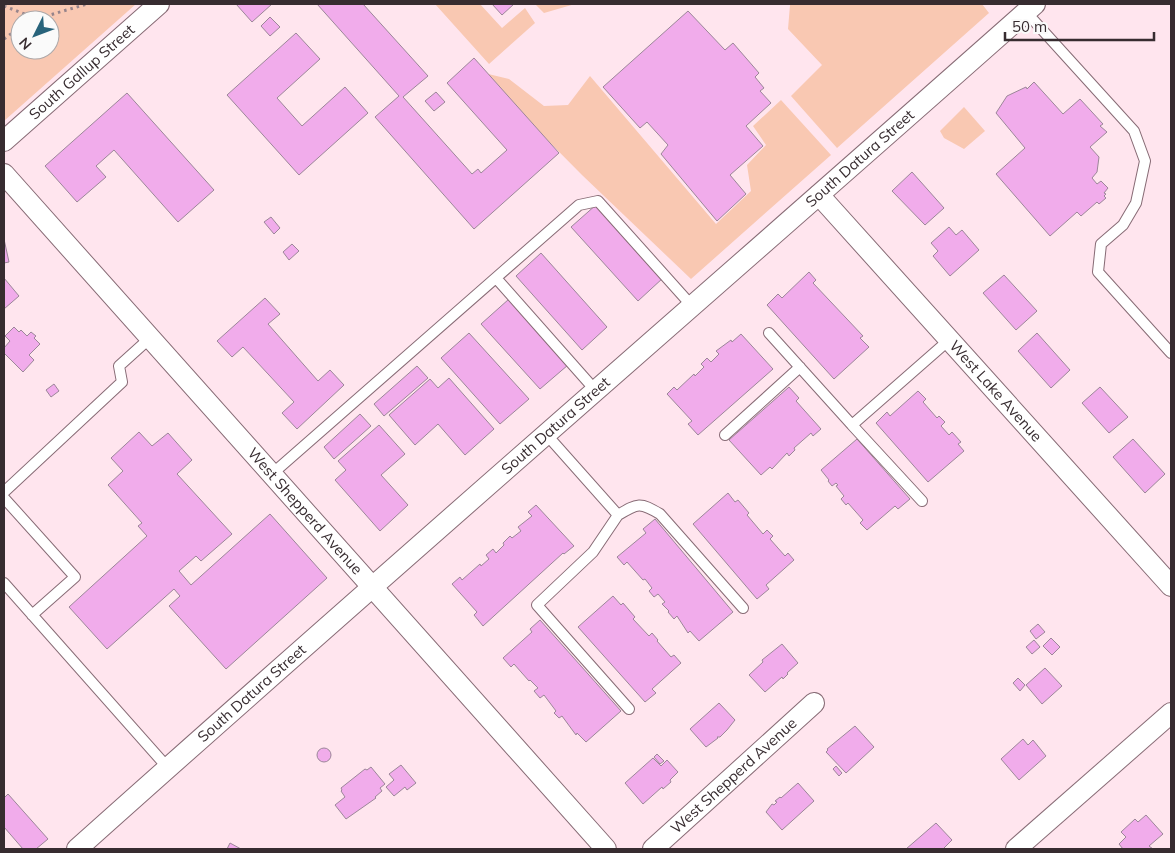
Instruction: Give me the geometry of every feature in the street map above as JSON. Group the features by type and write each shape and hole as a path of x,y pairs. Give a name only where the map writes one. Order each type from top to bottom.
{"street":[{"name":"South Gallup Street","path":"4,141 159,4"},
{"name":"South Datura Street","path":"76,849 372,586 819,195 1022,9"},
{"name":"West Shepperd Avenue","path":"4,174 606,849"},
{"name":"West Lake Avenue","path":"819,195 1171,586"},
{"name":"West Shepperd Avenue","path":"653,849 814,703"},
{"path":"1016,849 1171,713"}],"lane":[{"path":"1022,9 1134,131 1145,161 1136,203 1123,225 1101,244 1098,272 1171,353"},
{"path":"272,474 579,205 598,201 692,306"},
{"path":"496,278 596,391"},
{"path":"769,333 922,502"},
{"path":"4,492 122,382 119,366 150,338"},
{"path":"852,425 949,340"},
{"path":"725,435 800,367"},
{"path":"546,434 618,515"},
{"path":"4,498 75,577 32,615"},
{"path":"629,708 537,605 593,552 618,515 632,506 645,505 660,514 743,608"},
{"path":"4,583 168,768"}],"path":[{"path":"60,12 87,4"}],"shaded area":[{"path":"4,4 136,4 4,121"},
{"path":"435,4 480,4 502,28 525,8 535,23 489,64"},
{"path":"535,4 575,4 544,13"},
{"path":"982,4 989,13 837,148 791,96 822,65 788,29 790,5"},
{"path":"480,72 509,79 544,106 568,105 590,76 716,224 751,191 747,165 766,145 753,126 781,100 831,155 691,279 582,175"},
{"path":"964,107 985,131 964,149 944,138 940,131"}],"building":[{"path":"236,4 272,4 252,22"},
{"path":"317,4 363,4 428,76 403,97 472,174 478,169 481,173 507,150 447,83 474,58 559,153 474,229 375,117 399,96"},
{"path":"492,4 514,4 502,15"},
{"path":"688,11 725,50 733,43 759,73 755,77 764,88 760,91 771,103 746,126 763,146 730,175 746,194 717,221 661,154 668,145 647,122 640,128 603,87"},
{"path":"270,17 280,27 270,36 261,26"},
{"path":"296,33 320,59 277,98 302,126 345,87 368,113 299,175 227,95"},
{"path":"1034,82 1063,114 1080,99 1103,124 1100,126 1107,132 1090,147 1099,157 1097,172 1092,178 1097,184 1101,181 1108,188 1104,193 1106,198 1099,204 1097,202 1081,216 1077,212 1050,236 996,174 1025,148 996,113 1007,96 1026,87 1027,89"},
{"path":"436,92 445,102 434,111 425,101"},
{"path":"127,93 214,190 178,222 114,150 96,166 106,177 77,202 45,166"},
{"path":"912,172 944,208 925,225 892,191"},
{"path":"597,204 663,278 638,301 571,227"},
{"path":"271,217 280,228 274,234 264,222"},
{"path":"949,227 956,235 962,230 979,250 950,276 933,256 938,251 931,243"},
{"path":"4,239 9,262 4,263"},
{"path":"292,244 299,251 289,260 283,252"},
{"path":"541,253 607,327 582,350 516,276"},
{"path":"809,272 816,280 813,283 863,336 860,338 869,347 834,379 767,305 778,294 782,298"},
{"path":"1004,275 1037,311 1016,330 983,293"},
{"path":"4,278 19,296 4,309"},
{"path":"265,298 280,314 268,324 318,381 330,370 344,385 297,429 282,413 294,402 243,347 232,357 217,341"},
{"path":"509,299 568,365 540,389 481,324"},
{"path":"14,327 19,332 21,330 27,336 31,332 36,336 34,338 40,344 29,355 34,360 23,372 4,353 4,348 10,341 5,336"},
{"path":"469,333 529,399 500,424 441,358"},
{"path":"1037,333 1070,370 1051,388 1018,351"},
{"path":"741,334 773,369 698,435 688,424 692,421 667,394 674,387 677,390 694,374 695,376 704,367 701,364 707,358 711,362 719,354 716,351 731,340 732,342"},
{"path":"417,366 428,378 384,416 374,404"},
{"path":"449,378 494,429 465,455 438,424 415,445 389,415 430,379 438,388"},
{"path":"54,384 59,391 51,397 46,390"},
{"path":"789,387 799,398 796,401 821,429 813,436 811,433 794,448 795,450 789,456 787,453 772,469 770,467 761,475 729,440"},
{"path":"1100,387 1128,417 1109,433 1082,403"},
{"path":"918,391 926,399 923,402 937,418 939,416 945,422 941,426 949,435 952,432 961,442 958,444 964,451 928,482 876,423 887,412 890,416"},
{"path":"360,414 371,426 334,459 324,447"},
{"path":"379,425 405,454 381,475 408,505 380,531 335,480 346,470 338,461"},
{"path":"139,432 152,446 168,433 192,460 177,474 232,534 201,561 196,556 179,571 191,585 270,514 327,578 226,669 169,606 180,596 174,589 107,649 69,607 147,536 138,526 142,523 108,485 123,471 111,458"},
{"path":"857,439 910,499 898,509 895,506 867,530 860,523 863,520 848,503 846,505 841,499 844,496 836,486 838,485 836,483 832,486 821,470"},
{"path":"1133,439 1165,474 1145,493 1113,457"},
{"path":"728,493 735,502 738,500 749,513 747,515 763,534 767,530 773,536 770,539 785,556 788,553 794,560 766,585 769,589 757,599 693,524"},
{"path":"536,505 574,546 563,553 483,626 474,615 477,612 452,584 460,577 462,580 480,564 481,566 489,559 486,555 493,549 496,553 510,536 512,538 521,531 518,527 532,516 528,512"},
{"path":"655,519 733,612 699,641 690,631 688,633 677,616 674,619 662,604 665,602 658,594 654,597 649,591 652,588 645,579 643,580 627,562 624,565 617,557 646,533 643,529"},
{"path":"613,596 621,605 623,603 635,617 633,619 649,636 652,633 671,657 674,655 681,663 652,689 656,693 645,702 578,627"},
{"path":"540,620 621,711 586,742 577,733 576,735 562,716 559,718 554,713 556,711 544,695 540,698 534,691 538,688 514,664 511,667 503,658 532,632 530,629"},
{"path":"1038,624 1045,632 1036,639 1030,631"},
{"path":"1051,638 1060,647 1052,655 1043,646"},
{"path":"1034,640 1040,647 1032,654 1026,647"},
{"path":"782,644 798,663 783,679 782,677 765,692 749,675 763,662 762,660"},
{"path":"1045,668 1062,686 1042,704 1026,685"},
{"path":"1018,678 1025,685 1020,691 1013,683"},
{"path":"719,703 735,720 720,737 717,737 706,747 690,729"},
{"path":"855,726 874,747 846,773 826,752 827,749"},
{"path":"1023,739 1028,745 1033,740 1046,756 1019,780 1001,759"},
{"path":"324,748 329,750 331,755 329,760 324,762 319,760 317,755 319,750"},
{"path":"657,754 664,761 660,764 654,757"},
{"path":"653,758 661,766 667,760 678,772 670,780 671,782 663,789 662,787 643,804 625,783"},
{"path":"401,765 416,783 407,790 405,787 394,796 386,787 394,780 389,774"},
{"path":"836,766 842,773 839,776 833,769"},
{"path":"371,767 385,784 380,788 382,791 376,798 346,819 335,805 345,797 341,788 365,769 367,770"},
{"path":"798,783 814,801 782,830 766,812 772,804 774,805 777,802 775,801"},
{"path":"8,794 48,839 36,849 23,849 4,827 4,798"},
{"path":"1146,815 1163,834 1149,846 1153,849 1123,849 1119,844 1126,837 1121,832 1135,819 1138,822"},
{"path":"936,823 952,840 943,849 906,849"},
{"path":"230,843 241,849 227,849"}]}
